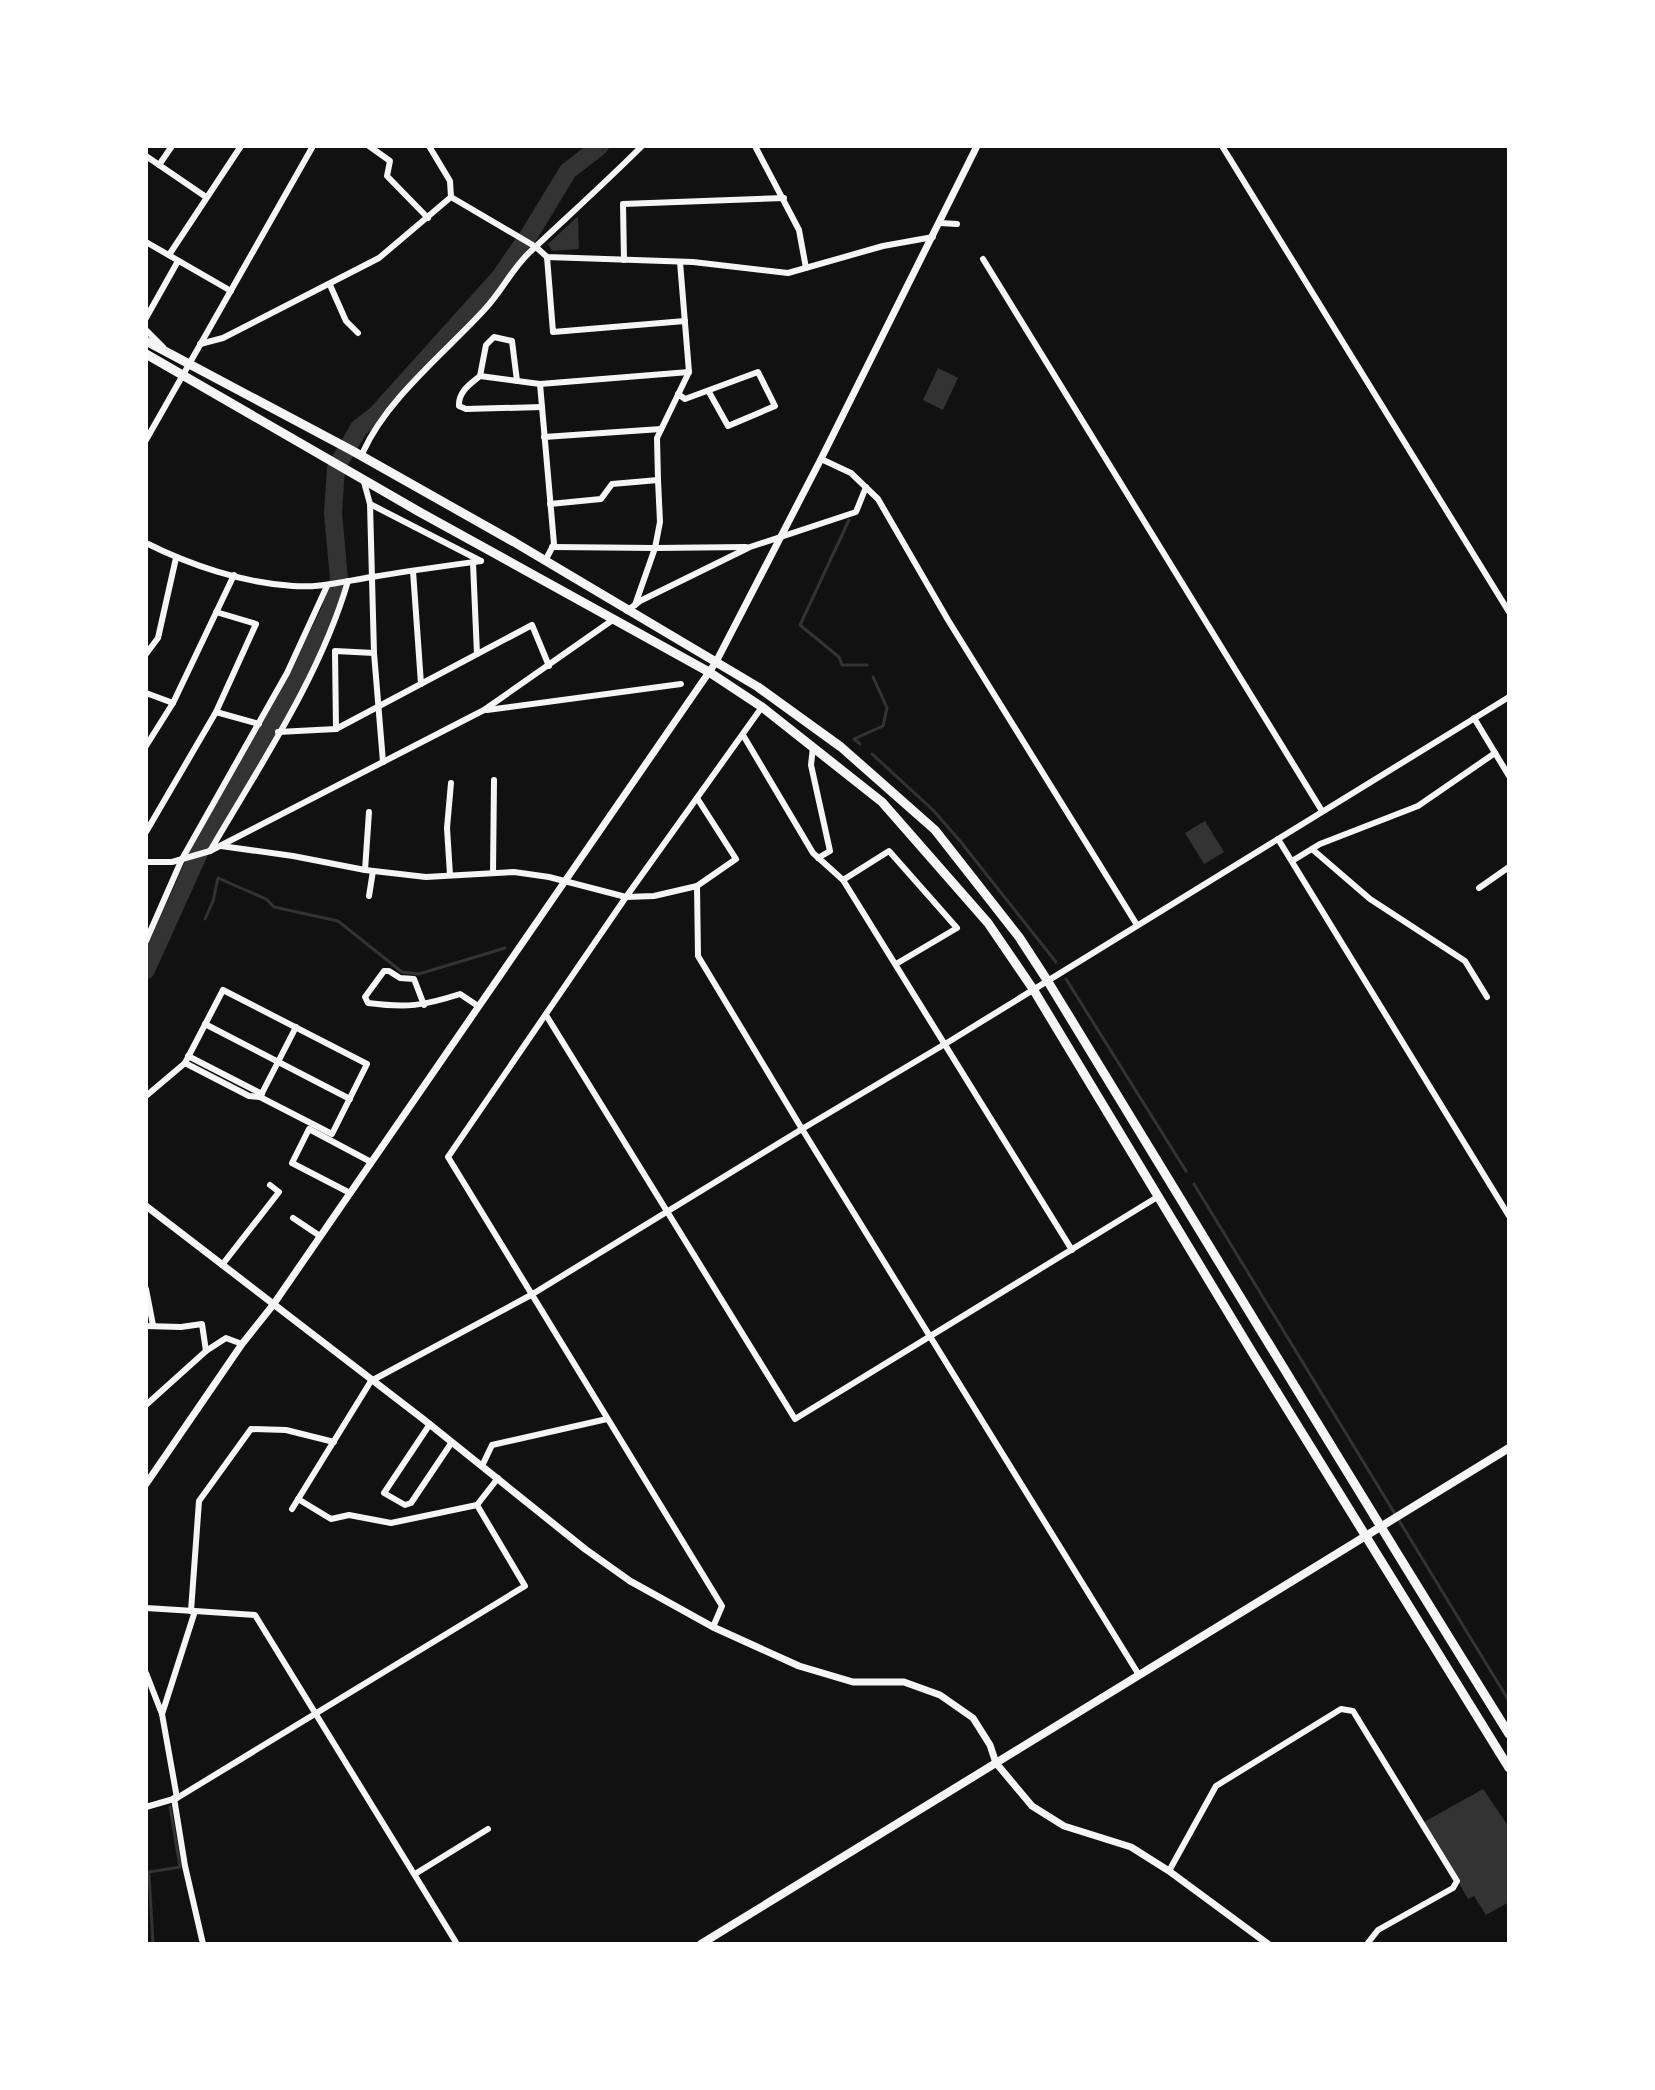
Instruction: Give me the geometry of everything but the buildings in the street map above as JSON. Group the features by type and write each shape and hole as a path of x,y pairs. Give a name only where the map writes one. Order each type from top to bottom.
{"highway":[{"path":"146,341 351,450 631,608 758,687 841,747 935,830 1019,937 1047,980 1306,1402 1379,1528 1509,1734"},
{"path":"146,354 416,510 709,672 762,707 882,802 988,923 1033,989 1509,1768"}],"main road":[{"path":"701,1944 1509,1448"}],"street":[{"path":"159,165 172,146"},
{"path":"169,255 241,146"},
{"path":"146,440 313,146"},
{"path":"369,146 390,161 387,176 428,218"},
{"path":"429,146 450,181 451,197"},
{"path":"363,452 371,433 429,365 487,307 533,246 642,146"},
{"path":"755,146 799,230 806,268"},
{"path":"146,1484 716,662 977,146"},
{"path":"1222,146 1509,612"},
{"path":"146,156 206,197"},
{"path":"200,344 223,338 379,258 451,197"},
{"path":"451,197 520,237 547,257 680,262 788,273 883,246 933,237"},
{"path":"624,260 623,204 784,198"},
{"path":"940,223 957,224"},
{"path":"146,242 231,291"},
{"path":"547,257 553,332 685,321"},
{"path":"983,259 1322,811"},
{"path":"146,318 178,261"},
{"path":"631,608 655,548 660,522 657,438 689,372 680,262"},
{"path":"330,285 346,321 358,333"},
{"path":"146,330 167,353"},
{"path":"517,381 512,341 494,337 486,345 480,376 466,387 458,399 459,406 466,409 542,407"},
{"path":"146,361 161,362"},
{"path":"480,376 540,384 689,372"},
{"path":"678,394 685,399 758,372 775,406 728,426 709,392"},
{"path":"540,384 552,547 545,561"},
{"path":"544,437 661,429"},
{"path":"821,459 851,473 878,499 948,620 1137,925"},
{"path":"364,478 370,504 374,653 383,762"},
{"path":"550,504 601,499 612,484 658,480"},
{"path":"631,608 750,547 856,512 866,487"},
{"path":"146,543 176,558 234,575 293,586 327,586 373,576 481,561 370,504"},
{"path":"552,547 750,547"},
{"path":"146,654 149,645 158,638 176,558"},
{"path":"473,563 477,654"},
{"path":"413,571 421,684"},
{"path":"146,746 173,703 234,575"},
{"path":"210,851 307,680 338,616 348,581"},
{"path":"146,941 182,859 287,673 327,586"},
{"path":"146,832 216,712 256,624 216,612"},
{"path":"146,862 182,859 210,851 484,710 614,619"},
{"path":"278,732 336,729 532,625 549,666"},
{"path":"336,729 335,651 374,653"},
{"path":"484,710 681,684"},
{"path":"146,693 173,703"},
{"path":"292,1509 371,1381 531,1295 1509,697"},
{"path":"713,1627 722,1606 448,1157 626,897 762,707"},
{"path":"216,712 259,724"},
{"path":"1474,718 1509,776"},
{"path":"743,735 818,858 843,880 1072,1250"},
{"path":"813,747 811,765 830,851 818,858"},
{"path":"1292,861 1312,849 1418,806 1495,753"},
{"path":"493,873 494,780"},
{"path":"450,875 447,828 451,783"},
{"path":"221,846 369,871 426,877 514,872 626,897 654,896 697,886 736,859 697,798"},
{"path":"369,812 369,896"},
{"path":"1278,839 1509,1216"},
{"path":"1312,849 1370,899 1465,961 1487,997"},
{"path":"843,880 889,851 957,928 896,964"},
{"path":"1479,888 1509,867"},
{"path":"697,886 698,956 1139,1675"},
{"path":"146,916 157,917"},
{"path":"424,1005 414,979 400,978 389,971 384,971 365,997 368,1003 408,1007 424,1005 460,994 478,1006"},
{"path":"146,1096 186,1060 223,990 367,1064 332,1134 261,1095 249,1096 186,1060"},
{"path":"546,1015 795,1419 1159,1196"},
{"path":"205,1024 350,1099"},
{"path":"261,1095 296,1027"},
{"path":"350,1193 292,1163 309,1129 371,1162"},
{"path":"222,1265 279,1192 270,1185"},
{"path":"146,1206 630,1581 713,1627 799,1666 864,1684 904,1682 940,1695 973,1718 990,1745 996,1763 1032,1806 1064,1826 1131,1847 1268,1944"},
{"path":"293,1218 320,1236"},
{"path":"146,1289 149,1325 181,1327 202,1324 206,1351"},
{"path":"146,1405 206,1351 226,1338 242,1344"},
{"path":"482,1466 492,1445 607,1419"},
{"path":"430,1424 384,1493 405,1505 411,1503 452,1442"},
{"path":"162,1714 193,1611 199,1501 251,1429 286,1430 334,1442"},
{"path":"298,1499 331,1519 349,1515 391,1523 477,1505 498,1478"},
{"path":"146,1807 176,1798 525,1586 477,1505"},
{"path":"146,1608 255,1615 457,1944"},
{"path":"146,1673 162,1714 185,1866 203,1944"},
{"path":"1169,1871 1216,1786 1341,1709 1353,1711 1457,1881 1453,1888 1378,1930 1367,1944"},
{"path":"415,1874 488,1829"}],"shaded area":[{"path":"576,218 579,249 552,251 548,244"},
{"path":"938,368 958,378 943,410 923,400"},
{"path":"1205,821 1224,852 1204,864 1185,833"},
{"path":"1483,1789 1509,1827 1509,1902 1486,1915 1474,1896 1468,1899 1424,1822"}],"waterway":[{"path":"146,970 203,844 298,676 330,611 339,579 333,513 336,468 359,428 376,415 500,277 568,171 600,146"},
{"path":"849,520 800,625 839,657 842,665 867,665"},
{"path":"860,744 854,739 883,726 887,708 873,677"},
{"path":"872,754 933,810 1056,962"},
{"path":"205,919 218,878 266,899 274,907 338,921 402,972 419,974 505,948"},
{"path":"1066,979 1186,1171"},
{"path":"1194,1184 1509,1701"},
{"path":"153,1944 149,1872 180,1867 170,1807"}]}
